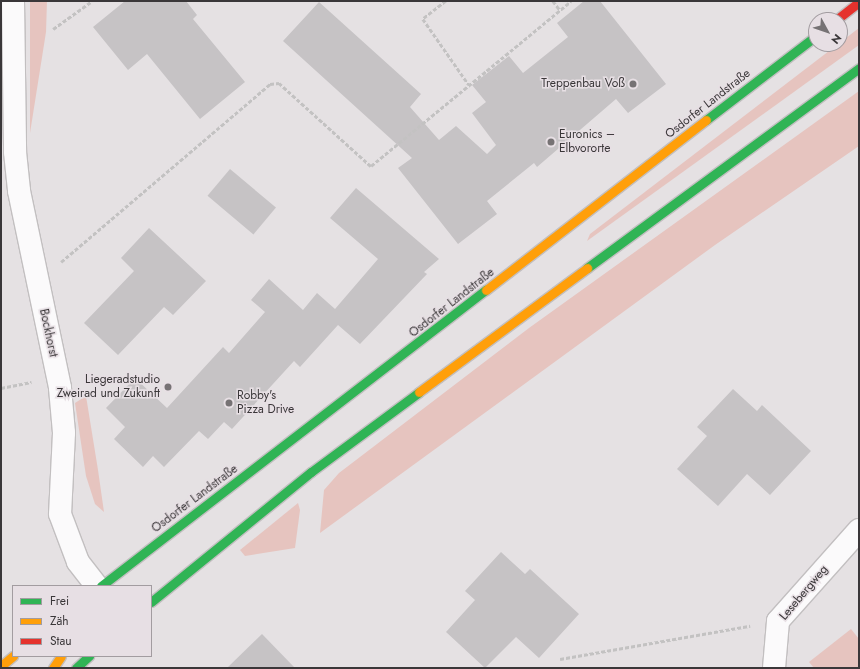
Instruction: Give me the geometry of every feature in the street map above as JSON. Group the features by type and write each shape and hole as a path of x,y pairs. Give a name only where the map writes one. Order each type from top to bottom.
{"main road":[{"path":"846,12 859,2"},
{"name":"Osdorfer Landstraße","path":"102,585 808,42"},
{"path":"152,601 311,472 859,68"},
{"path":"1,666 12,657"},
{"path":"53,668 60,657"},
{"path":"76,668 88,657"}],"street":[{"name":"Bockhorst","path":"12,1 6,120 19,191 60,388 64,434 60,514 78,562 96,585"},
{"name":"Lesebergweg","path":"774,668 778,621 859,530"}],"path":[{"path":"53,29 92,1"},
{"path":"446,1 423,19 469,85"},
{"path":"553,1 560,10"},
{"path":"55,268 270,84 279,83 371,166 571,1"},
{"path":"1,388 39,381"},
{"path":"560,659 778,621"}],"shaded area":[{"path":"30,1 47,1 46,32 30,133"},
{"path":"859,28 859,45 587,241 590,234 828,52 848,52 848,36"},
{"path":"859,91 859,146 715,245 320,533 324,490 339,473 529,328"},
{"path":"86,396 104,512 95,504 86,476 75,403"},
{"path":"298,503 300,510 295,548 245,556 240,550"},
{"path":"851,629 859,639 859,668 814,668 809,662"}],"building":[{"path":"125,1 186,1 197,15 193,19 245,82 200,119 147,54 128,70 93,27"},
{"path":"584,1 600,1 666,84 628,113 616,99 537,167 534,163 487,201 497,214 458,244 398,168 412,158 283,41 319,2 421,94 410,107 439,140 456,126 487,154 496,145 472,113 486,102 472,85 509,56 523,73 568,37 557,23"},
{"path":"230,169 276,208 253,234 208,196"},
{"path":"356,188 439,259 424,272 427,274 360,344 338,325 300,367 294,361 232,429 224,422 208,439 199,431 164,467 153,456 143,467 114,439 125,427 106,408 135,378 167,408 223,347 229,353 265,312 251,300 269,279 303,310 317,293 335,309 378,259 330,218"},
{"path":"149,228 206,281 173,315 164,307 118,355 84,323 134,271 121,258"},
{"path":"733,389 757,411 762,405 811,451 770,495 747,474 718,506 677,469 707,436 697,427"},
{"path":"501,552 525,574 530,569 579,614 539,658 516,637 485,668 446,632 475,600 465,591"},
{"path":"262,634 295,668 227,668"}],"traffic: fast":[{"path":"706,120 808,42"},
{"path":"587,268 859,68"},
{"path":"102,585 486,290"},
{"path":"152,601 311,472 419,392"},
{"path":"76,668 88,657"}],"traffic: slow":[{"path":"486,290 706,120"},
{"path":"419,392 587,268"},
{"path":"1,666 12,657"},
{"path":"53,668 60,657"}],"traffic: jam":[{"path":"846,12 859,2"}],"place":[{"name":"Treppenbau Voß","path":"633,84"},
{"name":"Euronics – Elbvororte","path":"551,142"},
{"name":"Liegeradstudio Zweirad und Zukunft","path":"168,387"},
{"name":"Robby's Pizza Drive","path":"229,403"}]}
